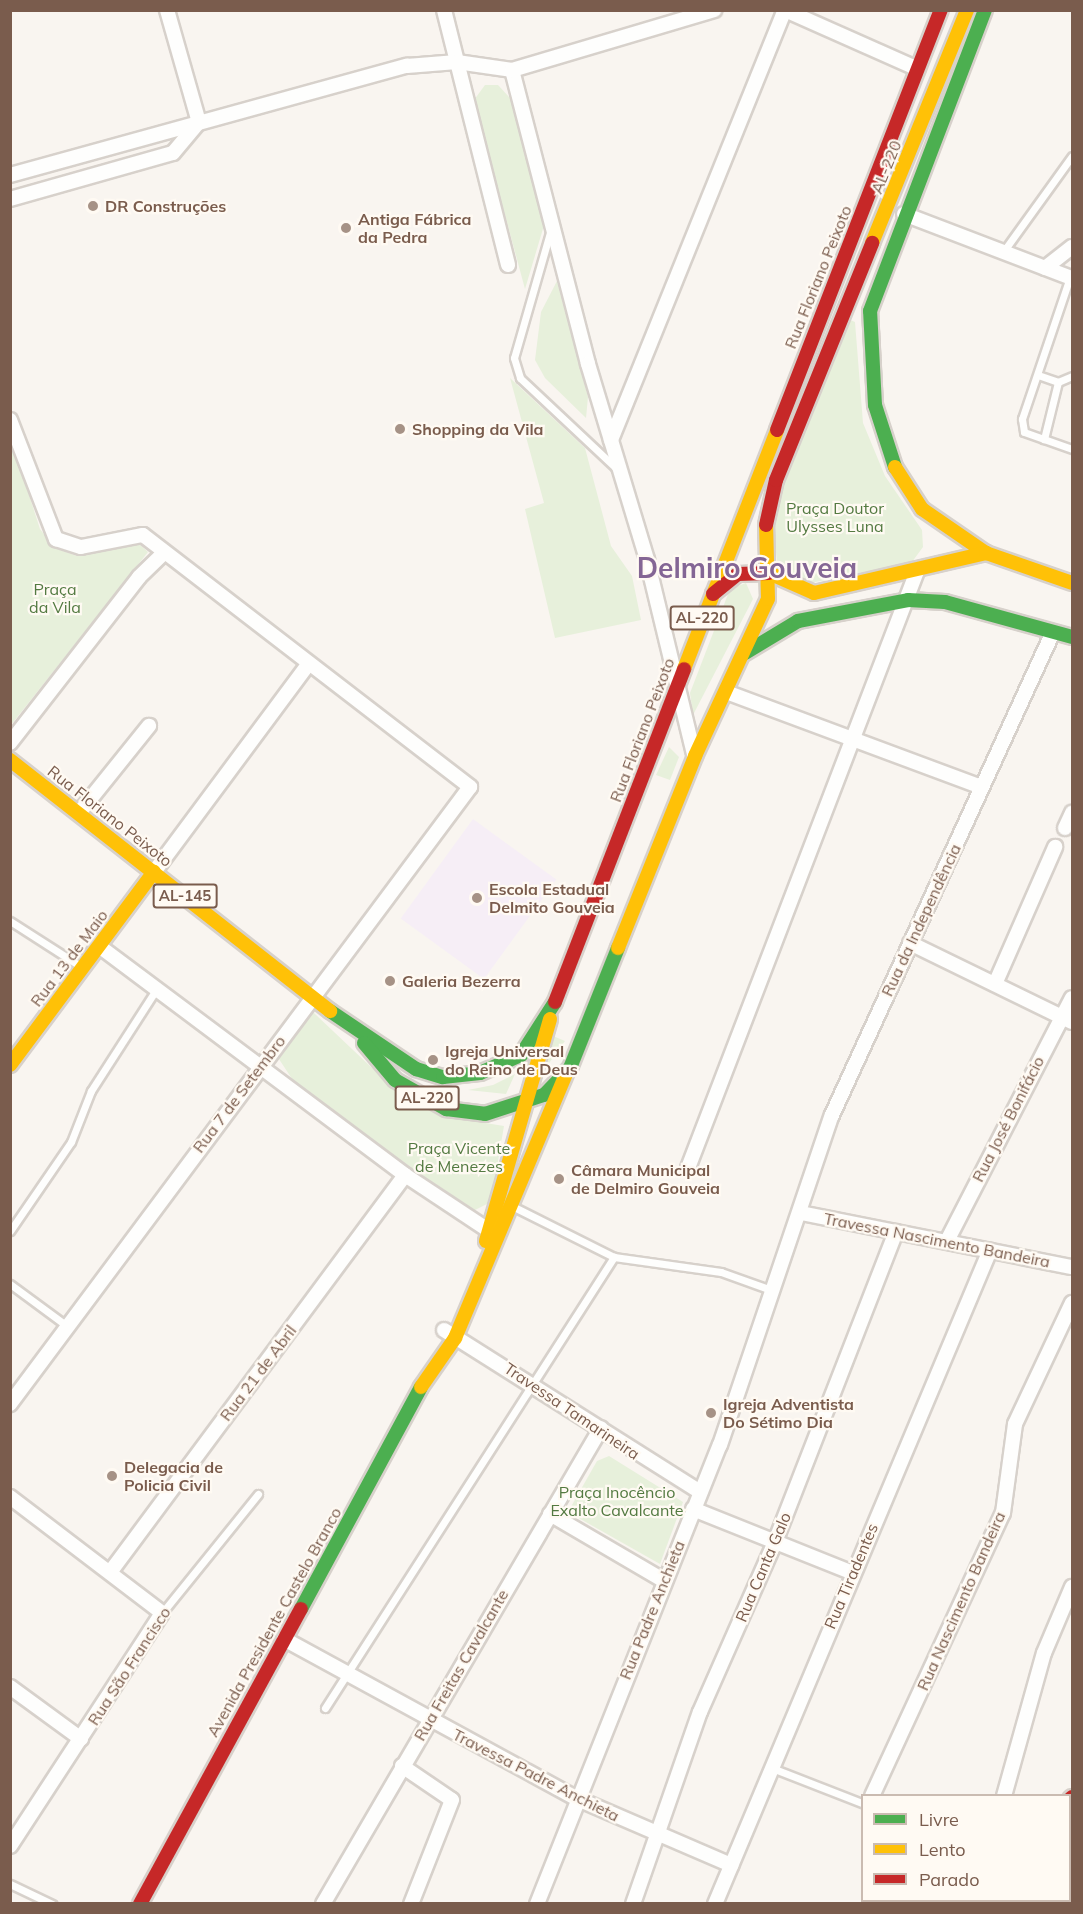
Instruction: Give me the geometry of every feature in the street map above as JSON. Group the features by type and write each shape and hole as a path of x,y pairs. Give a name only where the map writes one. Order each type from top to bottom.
{"main road":[{"name":"Rua Floriano Peixoto","path":"10,760 358,1033 416,1069 443,1077 480,1073 521,1055 555,1001 711,595 941,10"},
{"name":"AL-220","path":"566,1074 695,756 745,653 768,599 766,519 776,480 967,10"},
{"path":"985,10 904,214 870,311 875,405 889,457 922,510 986,553 1072,583"},
{"path":"711,595 738,574 769,573 814,593 917,571 986,553"},
{"path":"745,653 798,621 908,600 945,602 1072,637"},
{"name":"Rua 13 de Maio","path":"10,1065 154,872"},
{"path":"596,892 633,908"},
{"name":"Avenida Presidente Castelo Branco","path":"450,1334 491,1232 521,1107 555,1001"},
{"name":"Rua Floriano Peixoto","path":"358,1033 395,1080 446,1109 485,1114 521,1107 544,1095 566,1074"},
{"name":"Avenida Presidente Castelo Branco","path":"140,1904 450,1334 514,1207 566,1074"}],"street":[{"path":"167,10 199,122"},
{"path":"444,10 508,265"},
{"path":"10,175 407,66 457,62 512,70 714,10"},
{"path":"611,440 785,10 918,69"},
{"path":"512,70 552,226 678,682 695,756"},
{"path":"10,199 174,153 199,122"},
{"path":"904,214 1071,278"},
{"path":"1045,268 1072,247"},
{"path":"10,420 56,539 81,547 143,535 307,666 154,872"},
{"path":"10,743 139,577 164,554"},
{"path":"688,1168 854,741 917,571"},
{"name":"Rua da Independência","path":"801,1213 832,1115 1053,632"},
{"name":"Rua 7 de Setembro","path":"10,1404 259,1067 470,787 307,666"},
{"path":"726,692 981,788"},
{"path":"79,813 148,726"},
{"path":"1065,828 1072,813"},
{"path":"995,984 1055,847"},
{"path":"910,943 1067,1019"},
{"path":"99,946 405,1174 491,1232"},
{"name":"Rua José Bonifácio","path":"947,1241 1067,1019 1072,998"},
{"name":"Rua 21 de Abril","path":"111,1571 405,1174"},
{"name":"Travessa Nascimento Bandeira","path":"801,1213 1072,1268"},
{"name":"Rua Padre Anchieta","path":"537,1904 663,1580 700,1492 801,1213"},
{"name":"Rua Canta Galo","path":"633,1904 700,1712 775,1542 896,1232"},
{"name":"Rua Tiradentes","path":"715,1904 770,1767 990,1250"},
{"name":"Rua Nascimento Bandeira","path":"873,1794 1003,1513 1015,1424 1072,1303"},
{"name":"Travessa Tamarineira","path":"450,1334 538,1384 700,1492"},
{"name":"Rua Freitas Cavalcante","path":"323,1904 601,1428"},
{"path":"10,1497 111,1571 162,1613"},
{"path":"693,1509 853,1573"},
{"path":"550,1514 663,1580"},
{"path":"1005,1794 1044,1653 1072,1587"},
{"name":"Rua São Francisco","path":"10,1846 162,1613"},
{"name":"Travessa Padre Anchieta","path":"284,1639 429,1720 578,1799 730,1865"},
{"path":"10,1687 81,1739"},
{"path":"402,1766 452,1800 411,1904"}],"lane":[{"path":"1003,252 1072,156"},
{"path":"552,226 514,358 520,378 621,472"},
{"path":"1071,278 1022,419 1024,432 1072,449"},
{"path":"1038,375 1058,382 1072,376"},
{"path":"1044,439 1058,382"},
{"path":"10,921 82,967"},
{"path":"10,1231 71,1142 91,1091 157,988"},
{"path":"514,1207 614,1257 721,1272 774,1291"},
{"path":"325,1708 538,1384 614,1257"},
{"path":"10,1284 67,1326"},
{"name":"Rua São Francisco","path":"162,1613 258,1494"},
{"path":"770,1767 861,1803"},
{"path":"10,1884 52,1904"}],"shaded area":[{"name":"Escola Estadual Delmito Gouveia","path":"473,819 556,880 484,979 401,919"}],"green space":[{"path":"485,85 498,85 510,98 545,222 525,289 474,100"},
{"path":"557,281 588,397 586,418 545,378 535,360 541,312"},
{"name":"Praça Doutor Ulysses Luna","path":"848,319 855,322 863,423 885,476 922,530 923,547 912,562 806,584 777,563 772,511"},
{"path":"510,378 585,448 611,546 632,576 641,620 555,638 525,509 544,503"},
{"name":"Praça da Vila","path":"10,436 40,529 55,548 77,556 138,543 148,552 11,725"},
{"path":"746,583 753,599 693,715 690,693 730,589"},
{"path":"669,747 679,757 670,780 656,775"},
{"name":"Praça Vicente de Menezes","path":"306,1013 314,1013 371,1067 442,1116 504,1126 491,1202 471,1212 298,1088 275,1053"},
{"path":"553,1036 565,1041 534,1084"},
{"path":"515,1074 506,1094 468,1090 493,1085"},
{"name":"Praça Inocêncio Exalto Cavalcante","path":"609,1456 683,1502 660,1564 568,1512 597,1461"}],"traffic: fast":[{"path":"895,467 875,405 870,311 985,10"},
{"path":"745,653 798,621 908,600 945,602 1072,637"},
{"path":"364,1043 395,1080 446,1109 485,1114 544,1095 570,1068 618,948"},
{"path":"330,1011 416,1069 443,1077 480,1073 521,1055 555,1002"},
{"path":"301,1609 421,1387"}],"traffic: slow":[{"path":"872,243 967,10"},
{"path":"684,669 777,430"},
{"path":"895,467 922,509 986,553"},
{"path":"618,948 695,756 768,599 766,525"},
{"path":"769,573 814,593 986,553 1072,583"},
{"path":"10,760 330,1011"},
{"path":"10,1065 154,872"},
{"path":"486,1241 550,1019"},
{"path":"421,1387 455,1338 566,1074"}],"traffic: jam":[{"path":"777,430 941,10"},
{"path":"766,525 776,480 872,243"},
{"path":"713,594 738,574 769,573"},
{"path":"555,1002 684,669"},
{"path":"140,1904 301,1609"}],"place":[{"name":"DR Construções","path":"93,206"},
{"name":"Antiga Fábrica da Pedra","path":"346,228"},
{"name":"Shopping da Vila","path":"400,429"},
{"name":"Escola Estadual Delmito Gouveia","path":"477,898"},
{"name":"Galeria Bezerra","path":"390,981"},
{"name":"Igreja Universal do Reino de Deus","path":"433,1060"},
{"name":"Câmara Municipal de Delmiro Gouveia","path":"559,1179"},
{"name":"Igreja Adventista Do Sétimo Dia","path":"711,1413"},
{"name":"Delegacia de Policia Civil","path":"112,1476"}],"district":[{"name":"Delmiro Gouveia","path":"747,568"}]}
